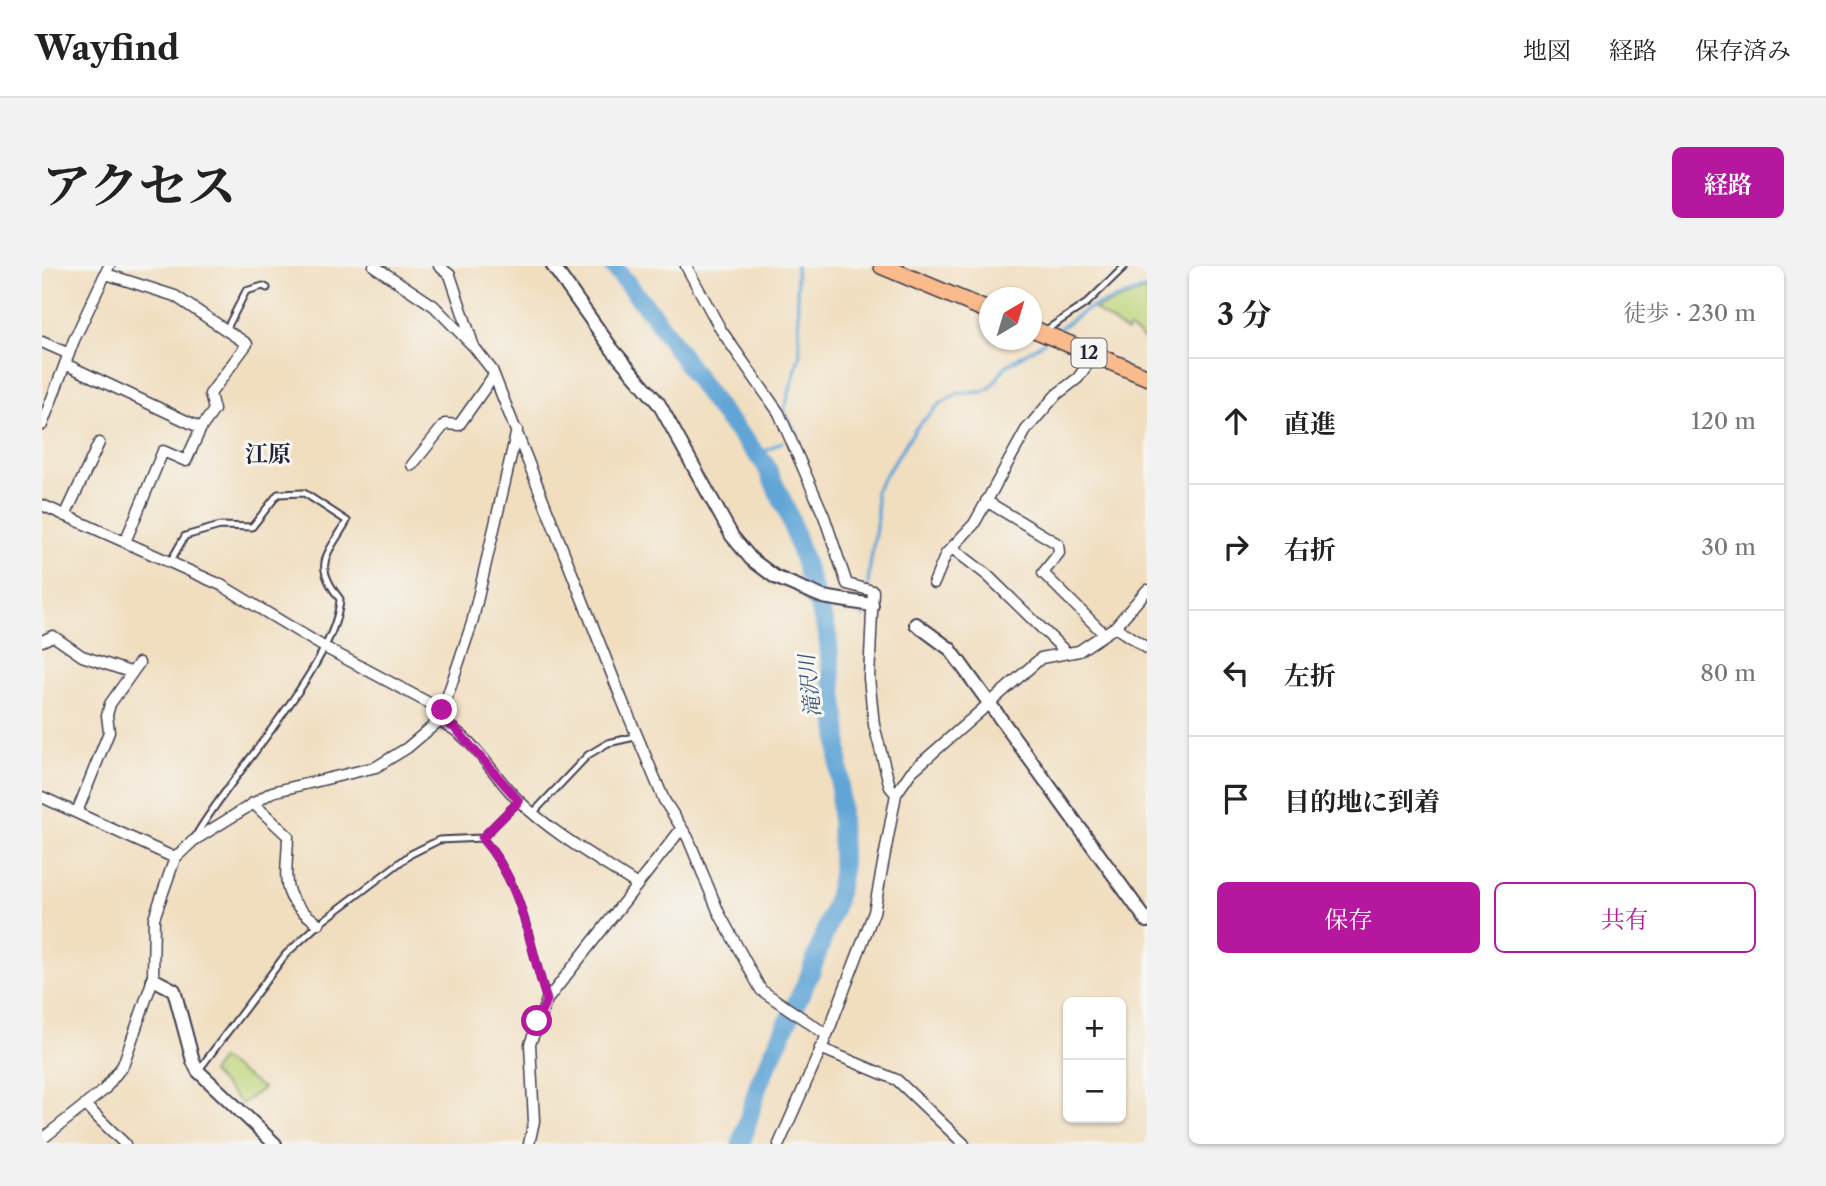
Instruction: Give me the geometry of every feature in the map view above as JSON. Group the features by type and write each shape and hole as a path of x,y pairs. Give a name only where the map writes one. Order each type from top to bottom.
{"main road":[{"path":"882,266 979,307"},
{"name":"12","path":"1042,333 1147,377"}],"street":[{"path":"374,266 434,306 453,324 462,338 474,347 494,374 664,800 682,828 719,913 754,980 769,996 825,1033"},
{"path":"439,266 450,275 474,347"},
{"path":"553,266 611,349 660,404 733,536 763,568 775,577 823,597 873,605"},
{"path":"687,266 721,330 779,413 824,516 847,584 873,591 869,678 874,725 890,787 896,794"},
{"path":"42,425 67,359 108,270 174,296 247,344 210,394 214,410 201,428 186,461 163,451 125,542"},
{"path":"42,342 67,359 201,428"},
{"path":"934,583 952,548 974,524 1026,430 1056,395 1078,378 1094,355"},
{"path":"412,465 445,424 459,425 494,374"},
{"path":"42,1139 104,1090 123,1065 152,979 154,918 175,858 193,841 253,803 288,787 376,767 407,748 439,721 472,622 517,430"},
{"path":"65,516 99,443"},
{"path":"986,501 1058,544 1059,554 1043,573 1104,634"},
{"path":"42,505 251,601 324,647 442,710"},
{"path":"952,548 988,575 1066,652"},
{"path":"779,1144 874,912 896,794 912,772 987,702 1041,658 1079,650 1115,627 1147,590"},
{"path":"916,624 950,649 987,702 1142,902 1147,921"},
{"path":"1115,627 1147,648"},
{"path":"42,641 52,636 82,656 130,672"},
{"path":"77,812 109,732 107,715 110,704 130,672 139,663"},
{"path":"439,721 455,728 519,801 533,813 636,884"},
{"path":"42,797 175,858"},
{"path":"253,803 288,835 286,888 297,910 319,924"},
{"path":"528,1144 534,1121 530,1044 547,1000 682,828"},
{"path":"152,979 174,990 198,1071 275,1144"},
{"path":"820,1048 897,1080 964,1144"},
{"path":"86,1106 125,1144"}],"lane":[{"path":"1042,328 1087,303 1125,266"},
{"path":"226,330 246,291 267,288"},
{"path":"170,562 185,536 220,526 252,527 278,494 304,493 347,521 323,568 324,578 340,599 337,621 289,703 207,816 193,841"},
{"path":"533,813 588,755 608,743 639,736"},
{"path":"198,1071 286,954 319,924 411,854 439,840 482,838 519,801"},
{"path":"482,838 507,871 521,901 534,959 547,1000"}],"green space":[{"path":"1147,290 1147,342 1129,328 1127,332 1094,309"},
{"path":"221,1059 263,1088 242,1104 211,1073"}],"waterway":[{"name":"滝沢川","path":"613,266 654,316 717,407 765,464 788,513 827,632 838,730 842,872 836,902 810,974 759,1083 741,1144"},
{"path":"796,266 800,354 784,411 797,434"},
{"path":"1057,330 1089,308 1147,288"},
{"path":"868,586 877,514 875,491 916,428 941,403 959,393 982,392 990,388 1006,366 1044,342"},
{"path":"758,455 782,442"}],"district":[{"name":"江原","path":"268,454"}],"route":[{"path":"442,710 439,721 455,728 519,801 482,838 507,871 521,901 534,959 547,1000 537,1021"}]}
